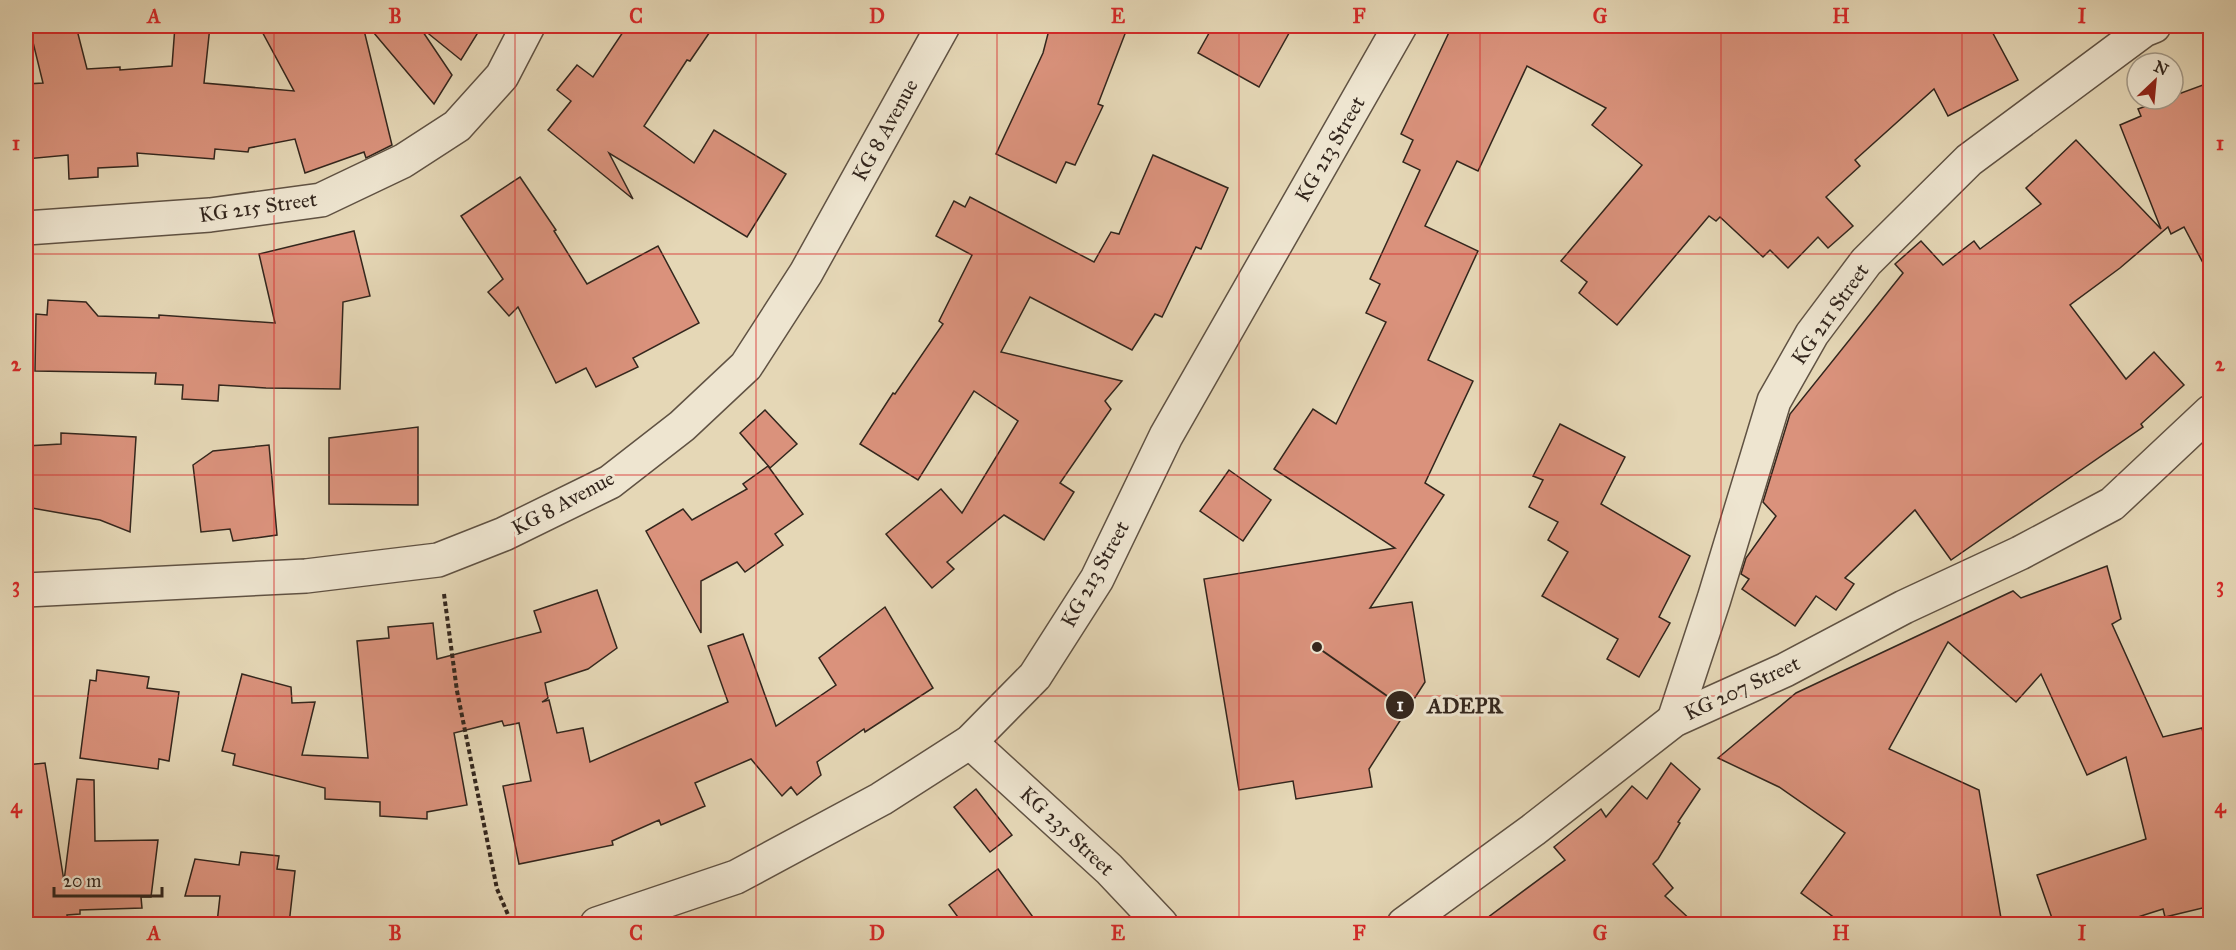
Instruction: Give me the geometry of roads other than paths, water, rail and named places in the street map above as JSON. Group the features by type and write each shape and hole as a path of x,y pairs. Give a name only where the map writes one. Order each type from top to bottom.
{"street":[{"name":"KG 215 Street","path":"26,228 210,215 321,200 403,161 457,126 502,76 528,26"},
{"name":"KG 8 Avenue","path":"26,590 306,576 438,560 504,534 610,482 682,426 746,366 806,273 943,26"},
{"name":"KG 213 Street","path":"597,924 736,877 881,799 970,742 1035,676 1097,579 1167,436 1400,26"},
{"name":"KG 211 Street","path":"1674,720 1714,599 1774,401 1812,334 1866,262 1969,160 2144,30 2154,26"},
{"name":"KG 207 Street","path":"1404,924 1533,830 1674,720 1785,670 1904,607 2020,553 2112,504 2211,412"},
{"name":"KG 235 Street","path":"970,742 1109,869 1161,924"}],"place":[{"name":"ADEPR","path":"1317,647"}]}
